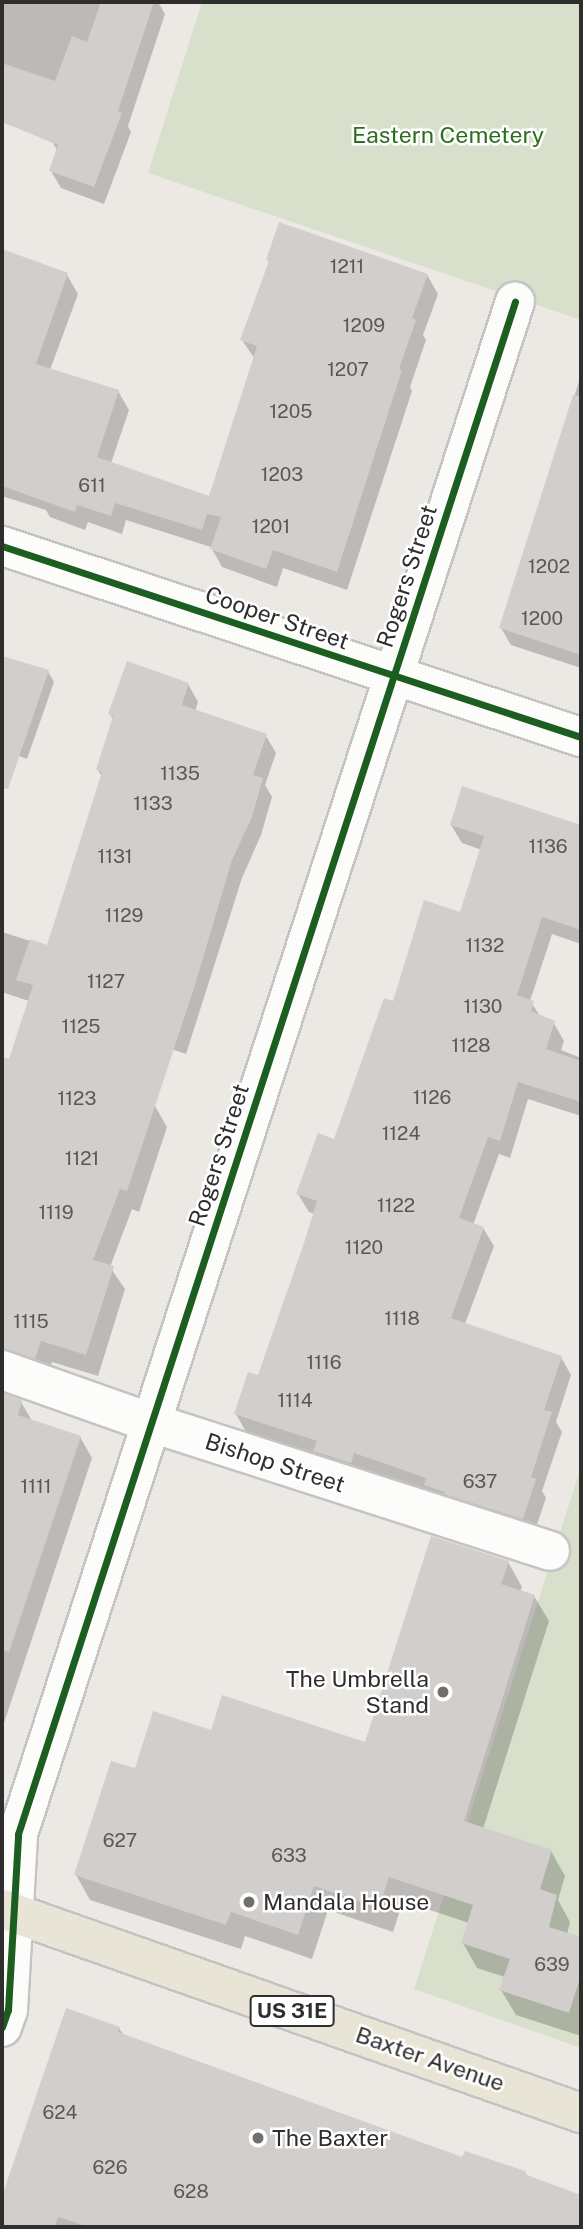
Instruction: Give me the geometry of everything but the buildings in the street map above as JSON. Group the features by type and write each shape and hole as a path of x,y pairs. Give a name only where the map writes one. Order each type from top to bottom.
{"main road":[{"name":"Baxter Avenue","path":"8,1911 581,2113"}],"street":[{"name":"Rogers Street","path":"2,2027 8,2010 8,1911 18,1834 515,302"},
{"name":"Cooper Street","path":"2,546 581,737"},
{"name":"Bishop Street","path":"2,1370 152,1423 550,1551"}],"green space":[{"name":"Eastern Cemetery","path":"202,2 581,2 581,320 148,173"},
{"path":"581,1467 581,2048 414,1989"}],"cycle path":[{"path":"2,2027 8,2010 18,1834 515,302"},
{"path":"2,546 581,737"}],"place":[{"name":"The Umbrella Stand","path":"443,1692"},
{"name":"Mandala House","path":"249,1902"},
{"name":"The Baxter","path":"258,2138"}]}
